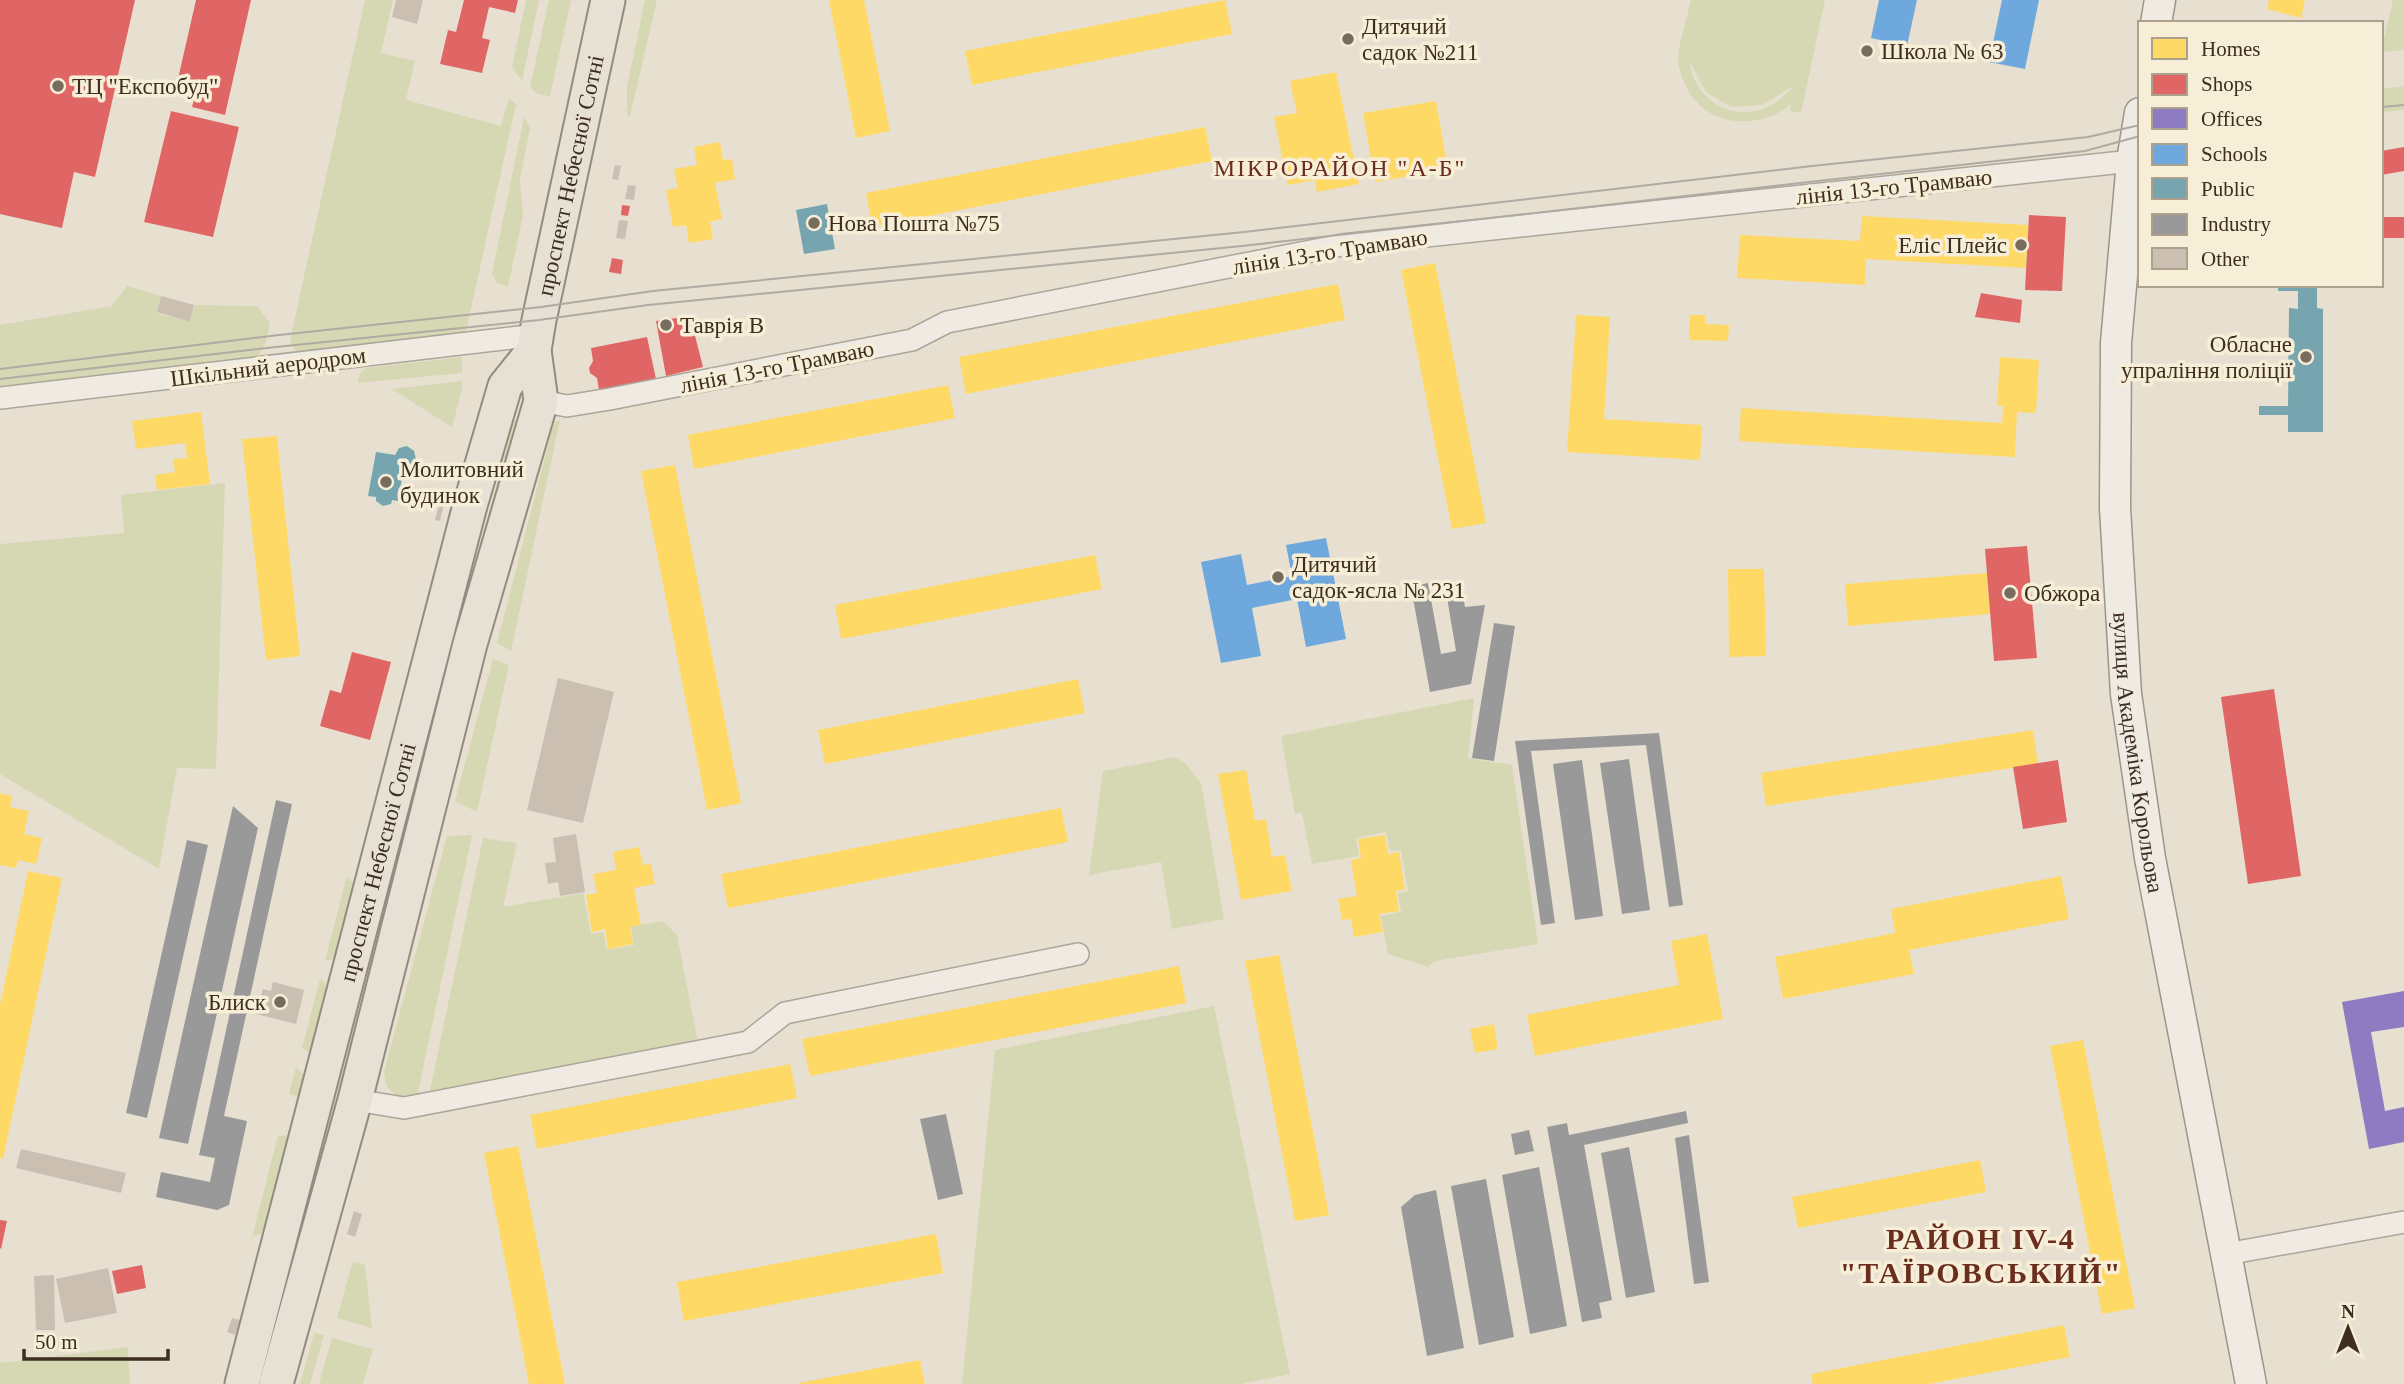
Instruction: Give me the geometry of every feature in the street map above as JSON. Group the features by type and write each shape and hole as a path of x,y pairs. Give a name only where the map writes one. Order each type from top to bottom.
{"main road":[{"name":"проспект Небесної Сотні","path":"276,1384 355,1100 470,644 541,401 535,343 548,268 608,0"},
{"path":"2156,21 2160,0"},
{"name":"вулиця Академіка Корольова","path":"2138,125 2132,161 2116,343 2115,508 2126,694 2150,858 2251,1384"},
{"name":"проспект Небесної Сотні","path":"242,1384 469,509 505,386 535,343"}],"street":[{"name":"лінія 13-го Трамваю","path":"541,401 567,406 714,379 912,340 947,322 1342,245 2132,161"},
{"name":"Шкільний аеродром","path":"0,398 535,343"},
{"path":"355,1100 404,1108 748,1042 785,1013 1078,954"},
{"path":"2226,1254 2404,1222"}],"green space":[{"path":"365,0 393,0 381,53 415,61 406,100 501,126 509,98 516,104 465,336 301,354 294,349 290,340"},
{"path":"526,0 539,0 522,81 512,67"},
{"path":"549,0 571,0 550,96 538,94 530,87"},
{"path":"645,0 657,0 630,116 627,115 627,87"},
{"path":"1691,0 1825,0 1801,113 1790,111 1791,104 1765,118 1735,121 1708,112 1697,102 1684,83 1678,63","holes":["1690,62 1706,92 1731,107 1762,105 1795,85 1769,106 1752,112 1739,112 1716,104 1706,96 1698,86"]},
{"path":"2393,0 2404,0 2404,50 2383,52"},
{"path":"2404,86 2404,110 2383,112 2383,89"},
{"path":"524,117 530,128 520,180 523,215 508,287 497,283 492,274"},
{"path":"127,286 161,296 156,313 190,322 195,305 257,306 270,323 265,345 255,360 0,389 0,325 112,306"},
{"path":"462,357 462,373 357,383 366,368"},
{"path":"462,381 452,427 392,389"},
{"path":"517,420 350,1064 283,1296 513,421"},
{"path":"560,420 511,651 497,643 554,422"},
{"path":"225,483 216,769 177,768 159,869 0,774 0,544 124,533 121,495"},
{"path":"493,659 509,665 477,812 455,801"},
{"path":"1474,698 1468,758 1512,765 1538,944 1435,961 1428,967 1388,954 1381,916 1401,912 1398,893 1408,891 1401,850 1390,851 1386,832 1356,838 1359,856 1312,864 1302,813 1295,814 1281,736"},
{"path":"1175,757 1186,764 1201,783 1224,919 1172,929 1161,862 1089,875 1103,771"},
{"path":"472,835 417,1097 397,1097 386,1085 384,1072 447,836"},
{"path":"483,838 517,843 503,907 583,893 591,934 603,932 607,950 634,945 631,927 663,921 677,935 698,1043 429,1095"},
{"path":"347,876 356,887 337,958 325,961"},
{"path":"320,979 326,983 328,990 310,1053 302,1048"},
{"path":"1214,1006 1290,1374 1241,1384 962,1384 995,1050"},
{"path":"296,1067 306,1077 301,1098 289,1094"},
{"path":"290,1135 266,1227 262,1233 252,1237 278,1136"},
{"path":"353,1261 365,1265 372,1328 337,1318"},
{"path":"314,1333 324,1335 310,1384 300,1384"},
{"path":"332,1338 373,1349 363,1384 319,1384"},
{"path":"128,1347 130,1384 0,1384 0,1363"}],"building: Homes":[{"path":"829,0 864,0 890,131 856,138"},
{"path":"1225,0 1232,34 972,85 965,51"},
{"path":"2269,0 2305,0 2301,18 2267,9"},
{"path":"1336,72 1359,184 1317,192 1315,180 1288,185 1274,117 1297,113 1290,81"},
{"path":"1436,101 1448,170 1375,182 1363,113"},
{"path":"1205,127 1212,161 872,227 866,193"},
{"path":"720,142 723,160 732,159 735,179 715,183 722,219 710,222 713,239 689,243 686,225 673,227 666,190 678,188 674,169 697,165 694,147"},
{"path":"1862,216 2028,225 2026,268 1866,259 1865,285 1737,278 1740,235 1860,241"},
{"path":"1435,263 1486,523 1452,529 1401,270"},
{"path":"1338,284 1345,320 966,394 959,357"},
{"path":"1576,315 1610,317 1604,419 1702,425 1700,460 1567,452"},
{"path":"1690,315 1705,315 1705,324 1729,325 1728,341 1689,340"},
{"path":"2000,357 2039,360 2036,413 2017,412 2015,457 1739,441 1741,408 2002,423 2003,406 1997,406"},
{"path":"948,385 955,418 694,469 688,435"},
{"path":"201,412 210,484 157,490 155,475 175,472 173,459 187,458 185,443 136,449 132,421"},
{"path":"277,436 300,656 266,660 242,439"},
{"path":"675,465 741,803 707,810 641,471"},
{"path":"1095,555 1102,589 841,639 835,605"},
{"path":"1728,569 1764,569 1766,656 1729,657"},
{"path":"1987,573 1990,614 1848,626 1845,584"},
{"path":"1078,679 1085,713 825,764 818,730"},
{"path":"2033,730 2038,764 1766,806 1761,773"},
{"path":"1246,770 1255,821 1266,819 1272,857 1285,855 1292,891 1241,900 1218,774"},
{"path":"0,793 12,796 10,807 29,811 24,834 42,838 36,864 18,860 16,868 0,865"},
{"path":"1061,808 1068,842 728,908 721,874"},
{"path":"1385,835 1388,854 1399,852 1405,889 1396,891 1399,911 1379,914 1383,932 1354,937 1351,919 1342,920 1338,899 1357,896 1351,860 1361,858 1358,839"},
{"path":"639,847 643,865 651,864 655,884 634,888 641,925 630,927 633,944 608,949 605,929 592,932 586,895 597,893 593,874 616,870 613,852"},
{"path":"28,871 62,878 3,1159 0,1158 0,1005"},
{"path":"2061,876 2069,919 1909,950 1914,974 1783,999 1775,957 1895,933 1891,909"},
{"path":"1707,934 1723,1019 1535,1056 1527,1015 1679,985 1671,941"},
{"path":"1279,955 1329,1215 1295,1221 1245,961"},
{"path":"1179,966 1186,1003 810,1076 802,1039"},
{"path":"1494,1024 1498,1049 1475,1053 1470,1029"},
{"path":"2083,1040 2135,1308 2102,1314 2050,1046"},
{"path":"790,1064 797,1098 537,1149 530,1115"},
{"path":"518,1146 565,1384 529,1384 484,1153"},
{"path":"1980,1160 1986,1192 1798,1228 1792,1197"},
{"path":"936,1234 943,1273 684,1321 677,1282"},
{"path":"2064,1325 2070,1357 1929,1384 1813,1384 1811,1374"},
{"path":"920,1360 925,1384 799,1384 799,1383"}],"building: Shops":[{"name":"ТЦ \"Експобуд\"","path":"0,0 135,0 95,177 74,172 62,228 0,214"},
{"path":"196,0 251,0 225,115 192,107 195,96 175,92"},
{"path":"464,0 518,0 515,13 489,7 482,38 490,40 482,73 440,64 448,30 456,32"},
{"path":"171,111 239,127 213,237 144,222"},
{"path":"2404,147 2404,171 2383,175 2383,151"},
{"path":"622,205 630,206 628,216 621,215"},
{"path":"2029,215 2066,217 2062,291 2025,290"},
{"path":"2383,217 2404,217 2404,238 2383,238"},
{"path":"612,258 623,260 621,274 609,272"},
{"path":"1981,293 2022,300 2020,323 1975,317"},
{"path":"690,316 703,367 666,376 656,321"},
{"path":"647,337 656,379 599,390 597,378 590,373 589,368 593,361 591,348"},
{"name":"Обжора","path":"2027,546 2037,658 1994,661 1985,549"},
{"path":"352,652 391,662 370,740 320,726 330,690 341,693"},
{"path":"2274,689 2301,876 2248,884 2221,697"},
{"path":"2058,760 2067,822 2023,829 2013,767"},
{"path":"0,1220 7,1221 1,1249 0,1248"},
{"path":"142,1265 146,1288 117,1294 112,1271"}],"building: Offices":[{"path":"2404,991 2404,1027 2371,1032 2385,1111 2404,1107 2404,1142 2369,1149 2342,1002"}],"building: Schools":[{"path":"1879,0 1917,0 1907,46 1871,38"},
{"path":"2002,0 2039,0 2025,69 1989,62"},
{"path":"1326,538 1346,639 1306,647 1297,599 1252,608 1261,656 1221,663 1201,562 1241,554 1247,585 1292,576 1286,545"}],"building: Public":[{"path":"827,204 835,249 804,254 796,210"},
{"name":"Обласне упраління поліції","path":"2278,287 2317,287 2317,308 2323,309 2323,432 2288,432 2288,415 2259,415 2259,406 2288,406 2289,308 2298,309 2298,291 2278,291"},
{"name":"Молитовний будинок","path":"407,446 414,451 416,459 412,466 404,468 398,501 392,500 391,504 383,506 376,501 376,497 368,496 376,452 395,455 399,448"}],"building: Industry":[{"path":"1428,583 1441,654 1456,651 1445,586 1461,583 1465,607 1485,605 1471,684 1430,692 1411,587"},
{"path":"1494,623 1515,626 1494,761 1472,758"},
{"path":"1659,733 1683,905 1669,907 1646,745 1531,751 1555,923 1541,925 1515,741"},
{"path":"1629,759 1650,910 1622,914 1600,763"},
{"path":"1582,760 1603,916 1575,920 1553,764"},
{"path":"276,800 292,804 224,1116 247,1121 229,1205 217,1210 156,1197 161,1172 210,1182 215,1158 199,1155"},
{"path":"233,806 258,828 188,1144 159,1138"},
{"path":"187,840 208,845 147,1118 126,1113"},
{"path":"1686,1111 1688,1123 1584,1145 1612,1300 1599,1303 1602,1318 1582,1322 1547,1127 1567,1123 1569,1135"},
{"path":"946,1114 963,1194 938,1200 920,1119"},
{"path":"1529,1130 1534,1151 1515,1155 1511,1134"},
{"path":"1689,1135 1709,1282 1694,1284 1675,1138"},
{"path":"1629,1147 1655,1292 1626,1298 1601,1153"},
{"path":"1539,1167 1567,1326 1530,1334 1502,1175"},
{"path":"1486,1179 1514,1337 1479,1345 1451,1186"},
{"path":"1436,1190 1464,1348 1427,1356 1401,1207 1415,1195"}],"building: Other":[{"path":"396,0 423,0 417,24 392,17"},
{"path":"615,165 621,166 618,180 612,179"},
{"path":"628,185 636,186 634,200 625,199"},
{"path":"619,220 628,221 625,239 616,238"},
{"path":"161,296 194,305 190,322 157,312"},
{"path":"440,502 444,503 440,521 435,520"},
{"path":"558,678 614,692 583,823 527,810"},
{"path":"576,834 585,892 560,896 558,882 548,884 545,863 556,862 553,838"},
{"name":"Блиск","path":"273,982 304,990 296,1024 256,1014 263,989 271,991"},
{"path":"21,1149 126,1173 121,1193 16,1168"},
{"path":"354,1211 362,1214 355,1237 347,1234"},
{"path":"108,1268 117,1313 65,1323 56,1279"},
{"path":"54,1275 55,1330 36,1330 34,1276"},
{"path":"232,1318 240,1320 235,1335 227,1332"}],"tram line":[{"path":"2383,107 2404,105"},
{"path":"0,369 541,307 653,291 1244,232 2088,137 2138,125"},
{"path":"0,379 539,320 648,305 1242,246 2085,151 2138,137"}],"place":[{"name":"Дитячий садок №211","path":"1348,39"},
{"name":"Школа № 63","path":"1867,51"},
{"name":"ТЦ \"Експобуд\"","path":"58,86"},
{"name":"Нова Пошта №75","path":"814,223"},
{"name":"Еліс Плейс","path":"2021,245"},
{"name":"Таврія В","path":"666,325"},
{"name":"Обласне упраління поліції","path":"2306,357"},
{"name":"Молитовний будинок","path":"386,482"},
{"name":"Дитячий садок-ясла № 231","path":"1278,577"},
{"name":"Обжора","path":"2010,593"},
{"name":"Блиск","path":"280,1002"}],"district":[{"name":"МІКРОРАЙОН \"А-Б\"","path":"1340,168"},
{"name":"РАЙОН IV-4 \"ТАЇРОВСЬКИЙ\"","path":"1981,1255"}]}
